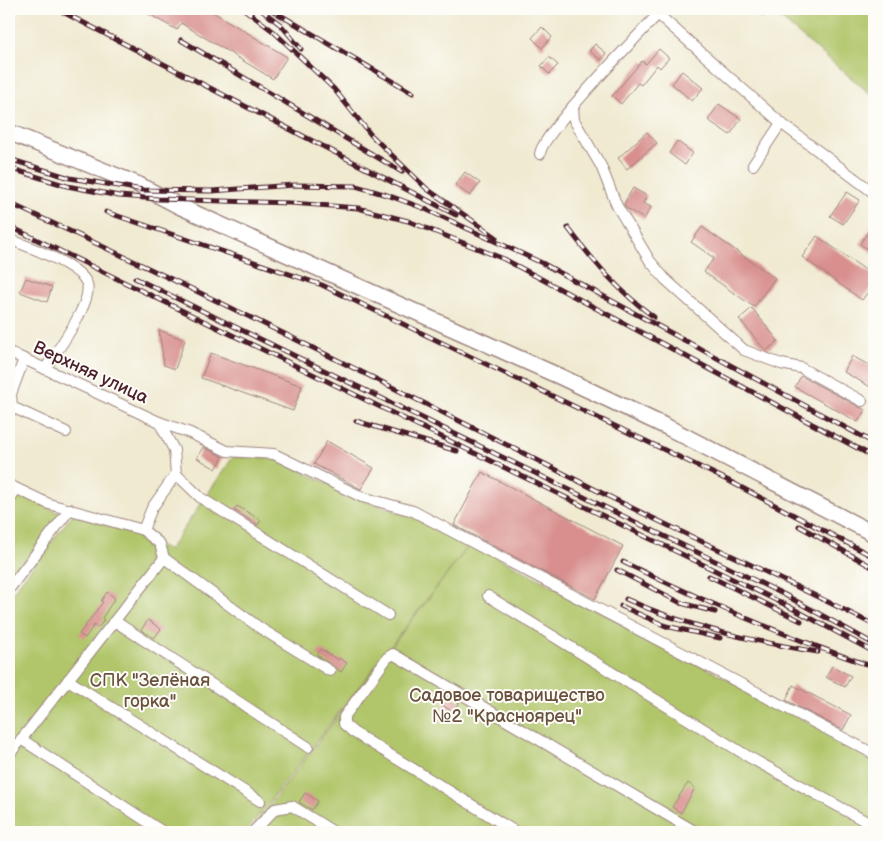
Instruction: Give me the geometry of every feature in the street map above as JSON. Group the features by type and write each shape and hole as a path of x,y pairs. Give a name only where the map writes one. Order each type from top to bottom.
{"highway":[{"path":"9,132 139,185 182,207 560,377 667,427 874,534"}],"street":[{"path":"540,154 544,143 573,106 655,11 781,123 874,193"},
{"path":"573,106 574,120 601,166 617,206 650,261 665,279 744,350 781,364 801,368 862,401"},
{"path":"753,165 781,123"},
{"path":"9,239 33,248 78,272 87,284 88,298 45,369"},
{"name":"Верхняя улица","path":"9,352 159,422 190,433 227,451 274,454 362,497 413,511 874,754"},
{"path":"24,359 11,394 12,406 66,432"},
{"path":"143,530 152,508 176,474 174,450 159,422"},
{"path":"176,474 201,498 388,615"},
{"path":"9,502 12,487 49,504 143,530 160,544 164,558 260,628 330,671"},
{"path":"9,589 70,510"},
{"path":"9,755 116,622 164,558"},
{"path":"488,596 749,756 874,826"},
{"path":"116,622 308,747"},
{"path":"516,832 353,732 344,724 344,717 387,658 393,654 696,832"},
{"path":"68,680 260,801"},
{"path":"21,739 163,832"},
{"path":"254,832 274,809 292,806 334,832"}],"green space":[{"path":"780,9 874,9 874,97 775,14"},
{"name":"СПК \"Зелёная горка\"","path":"233,457 274,458 362,500 412,516 471,543 246,832 9,832 9,597 73,514 147,539 169,550"},
{"path":"9,486 61,514 9,582"},
{"name":"Садовое товарищество №2 \"Красноярец\"","path":"471,543 874,757 874,832 249,832"}],"building":[{"path":"140,9 208,9 287,57 273,79 181,23 177,30"},
{"path":"542,27 552,37 542,48 532,38"},
{"path":"595,44 606,53 601,60 589,51"},
{"path":"659,49 669,58 660,68 657,65 641,85 638,83 621,104 612,96 642,61 646,64"},
{"path":"549,57 558,65 549,74 541,66"},
{"path":"682,71 703,88 692,101 672,84"},
{"path":"719,104 741,119 730,135 708,120"},
{"path":"647,132 657,143 627,169 618,158"},
{"path":"677,141 693,153 685,165 669,153"},
{"path":"465,172 480,183 470,196 455,185"},
{"path":"633,188 647,196 643,203 651,207 644,219 626,208 624,204"},
{"path":"847,192 860,200 843,224 830,216"},
{"path":"874,223 874,254 860,244"},
{"path":"702,227 775,278 754,307 704,272 714,258 691,242"},
{"path":"817,236 874,276 874,283 862,300 802,257"},
{"path":"26,278 52,287 47,302 20,292"},
{"path":"752,308 778,341 766,351 739,319"},
{"path":"159,330 185,340 175,369 164,365"},
{"path":"211,353 302,386 293,411 201,378"},
{"path":"852,356 874,368 874,389 844,372"},
{"path":"801,376 865,410 858,422 795,387"},
{"path":"327,441 374,468 361,489 314,464"},
{"path":"203,447 223,457 216,469 197,458"},
{"path":"482,472 623,546 595,599 454,525"},
{"path":"237,506 261,520 258,525 234,510"},
{"path":"107,592 115,598 98,628 94,625 85,638 79,634 103,602 101,601"},
{"path":"148,620 161,629 154,638 141,630"},
{"path":"321,649 338,660 339,658 347,663 341,672 317,655"},
{"path":"832,666 851,676 845,687 826,677"},
{"path":"793,685 851,715 843,730 786,700"},
{"path":"449,695 460,701 453,712 442,705"},
{"path":"688,783 695,788 681,813 672,807"},
{"path":"305,793 318,801 312,810 299,802"}],"railway":[{"path":"57,9 456,215"},
{"path":"244,9 273,31 334,89 371,135 427,189 496,237"},
{"path":"260,9 281,25 301,49"},
{"path":"270,9 413,93"},
{"path":"181,40 402,172"},
{"path":"9,159 70,178 143,190 212,191 294,185 356,186 387,195 423,208 542,263 874,443"},
{"path":"9,168 67,186 119,196 291,203 358,208 408,221 504,259 874,457"},
{"path":"9,203 234,309 638,511 874,625"},
{"path":"106,212 322,285 727,480 874,557"},
{"path":"9,226 786,605 874,652"},
{"path":"568,228 608,276 629,297 654,317"},
{"path":"135,278 785,595 874,644"},
{"path":"356,421 457,451"},
{"path":"799,526 874,568"},
{"path":"623,562 747,619 874,667"},
{"path":"617,570 681,603 715,612"},
{"path":"709,576 801,621"},
{"path":"626,599 672,618 720,632 818,652"},
{"path":"621,606 666,626 720,638"}]}
